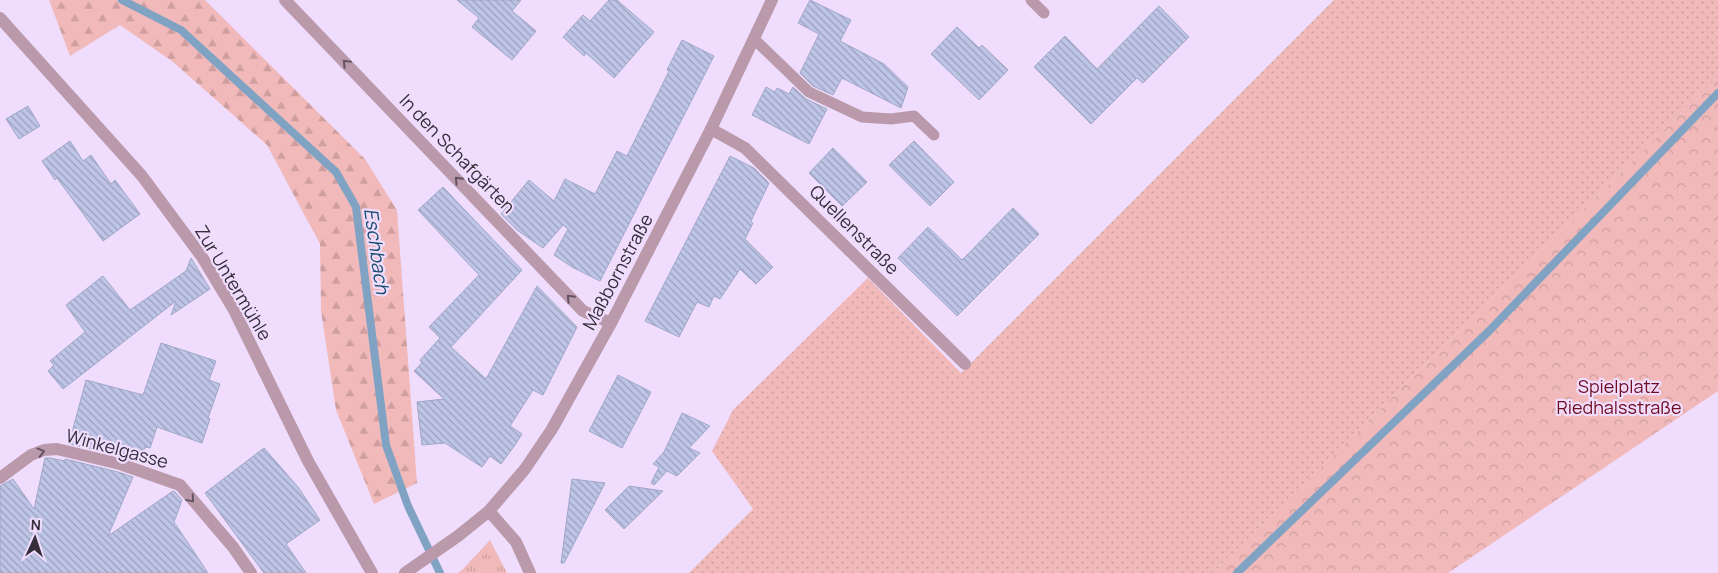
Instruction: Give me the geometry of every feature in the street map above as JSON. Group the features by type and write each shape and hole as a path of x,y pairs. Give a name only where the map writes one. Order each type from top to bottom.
{"street":[{"name":"In den Schafgärten","path":"285,0 583,311 611,323"},
{"name":"Maßbornstraße","path":"405,573 458,536 489,511 524,469 552,429 611,323 711,129 772,0"},
{"name":"Zur Untermühle","path":"0,18 142,176 202,257 234,310 308,461 372,573"},
{"name":"Quellenstraße","path":"711,129 745,148 965,364"},
{"name":"Winkelgasse","path":"0,478 31,455 44,450 57,449 120,464 180,485 233,547 251,573"},
{"path":"489,511 516,542 530,573"}],"lane":[{"path":"1031,0 1044,13"},
{"path":"754,39 809,92 862,117 891,119 914,116 934,134"}],"green space":[{"path":"49,0 205,0 365,159 397,210 417,483 374,504 336,410 321,311 320,244 267,145 173,62 120,25 70,56"},
{"path":"1334,0 1718,0 1718,77 1213,573 689,573 753,509 712,451 733,410 868,278 961,373"},
{"name":"Spielplatz Riedhalsstraße","path":"1718,77 1718,391 1448,573 1213,573"},
{"path":"490,540 507,573 458,573 462,570"}],"building":[{"path":"457,0 521,0 512,11 536,31 512,60 472,27 479,18"},
{"path":"609,0 617,0 654,32 614,78 586,53 584,56 563,37 583,15 590,21"},
{"path":"810,0 851,20 840,41 884,64 908,87 901,108 842,78 833,95 813,86 800,73 819,34 798,23"},
{"path":"1159,6 1189,37 1143,83 1137,78 1091,124 1034,67 1065,36 1097,69"},
{"path":"957,27 979,48 982,45 1008,70 979,100 931,54"},
{"path":"682,40 714,56 600,281 572,267 554,255 568,229 563,225 543,248 517,230 501,214 529,180 554,201 565,179 595,194 617,151 627,156 669,71 667,70"},
{"path":"766,87 775,92 777,88 789,94 793,87 806,99 827,109 809,144 752,115"},
{"path":"28,106 40,126 19,139 6,119"},
{"path":"70,141 83,161 91,155 111,184 115,180 140,214 103,241 57,178 55,180 42,161"},
{"path":"914,141 954,182 930,206 889,165"},
{"path":"833,148 867,182 842,206 809,173"},
{"path":"730,156 754,168 769,183 751,221 753,223 745,239 773,267 756,284 740,269 720,299 714,296 709,307 697,302 679,337 645,321"},
{"path":"443,187 522,270 451,347 486,379 537,286 577,327 543,395 533,390 510,426 522,434 501,464 490,456 482,467 445,443 422,445 417,402 444,399 414,371 422,363 420,360 440,338 429,327 479,275 418,210"},
{"path":"1013,208 1039,234 957,316 898,258 928,227 962,260"},
{"path":"191,258 210,289 171,315 176,301 63,389 48,371 54,365 50,361 85,332 66,305 103,276 130,310 186,271"},
{"path":"161,343 216,361 209,380 220,384 208,418 210,419 202,443 157,427 150,448 145,447 139,462 122,456 69,444 86,380 143,395"},
{"path":"618,375 651,392 622,448 589,431"},
{"path":"682,413 710,426 689,448 700,453 677,476 667,471 654,485 651,483 659,467 653,464 664,452"},
{"path":"264,448 298,487 320,520 286,544 306,573 264,573 205,493"},
{"path":"45,458 65,461 65,459 133,477 108,536 173,491 175,492 182,500 174,522 208,573 0,573 0,486 13,479 34,509"},
{"path":"572,479 605,483 564,563 561,563"},
{"path":"629,486 663,491 624,529 605,510"}],"waterway":[{"name":"Eschbach","path":"122,0 181,30 336,172 356,207 386,445 408,506 440,573"},
{"path":"1237,573 1489,331 1718,93"}]}
